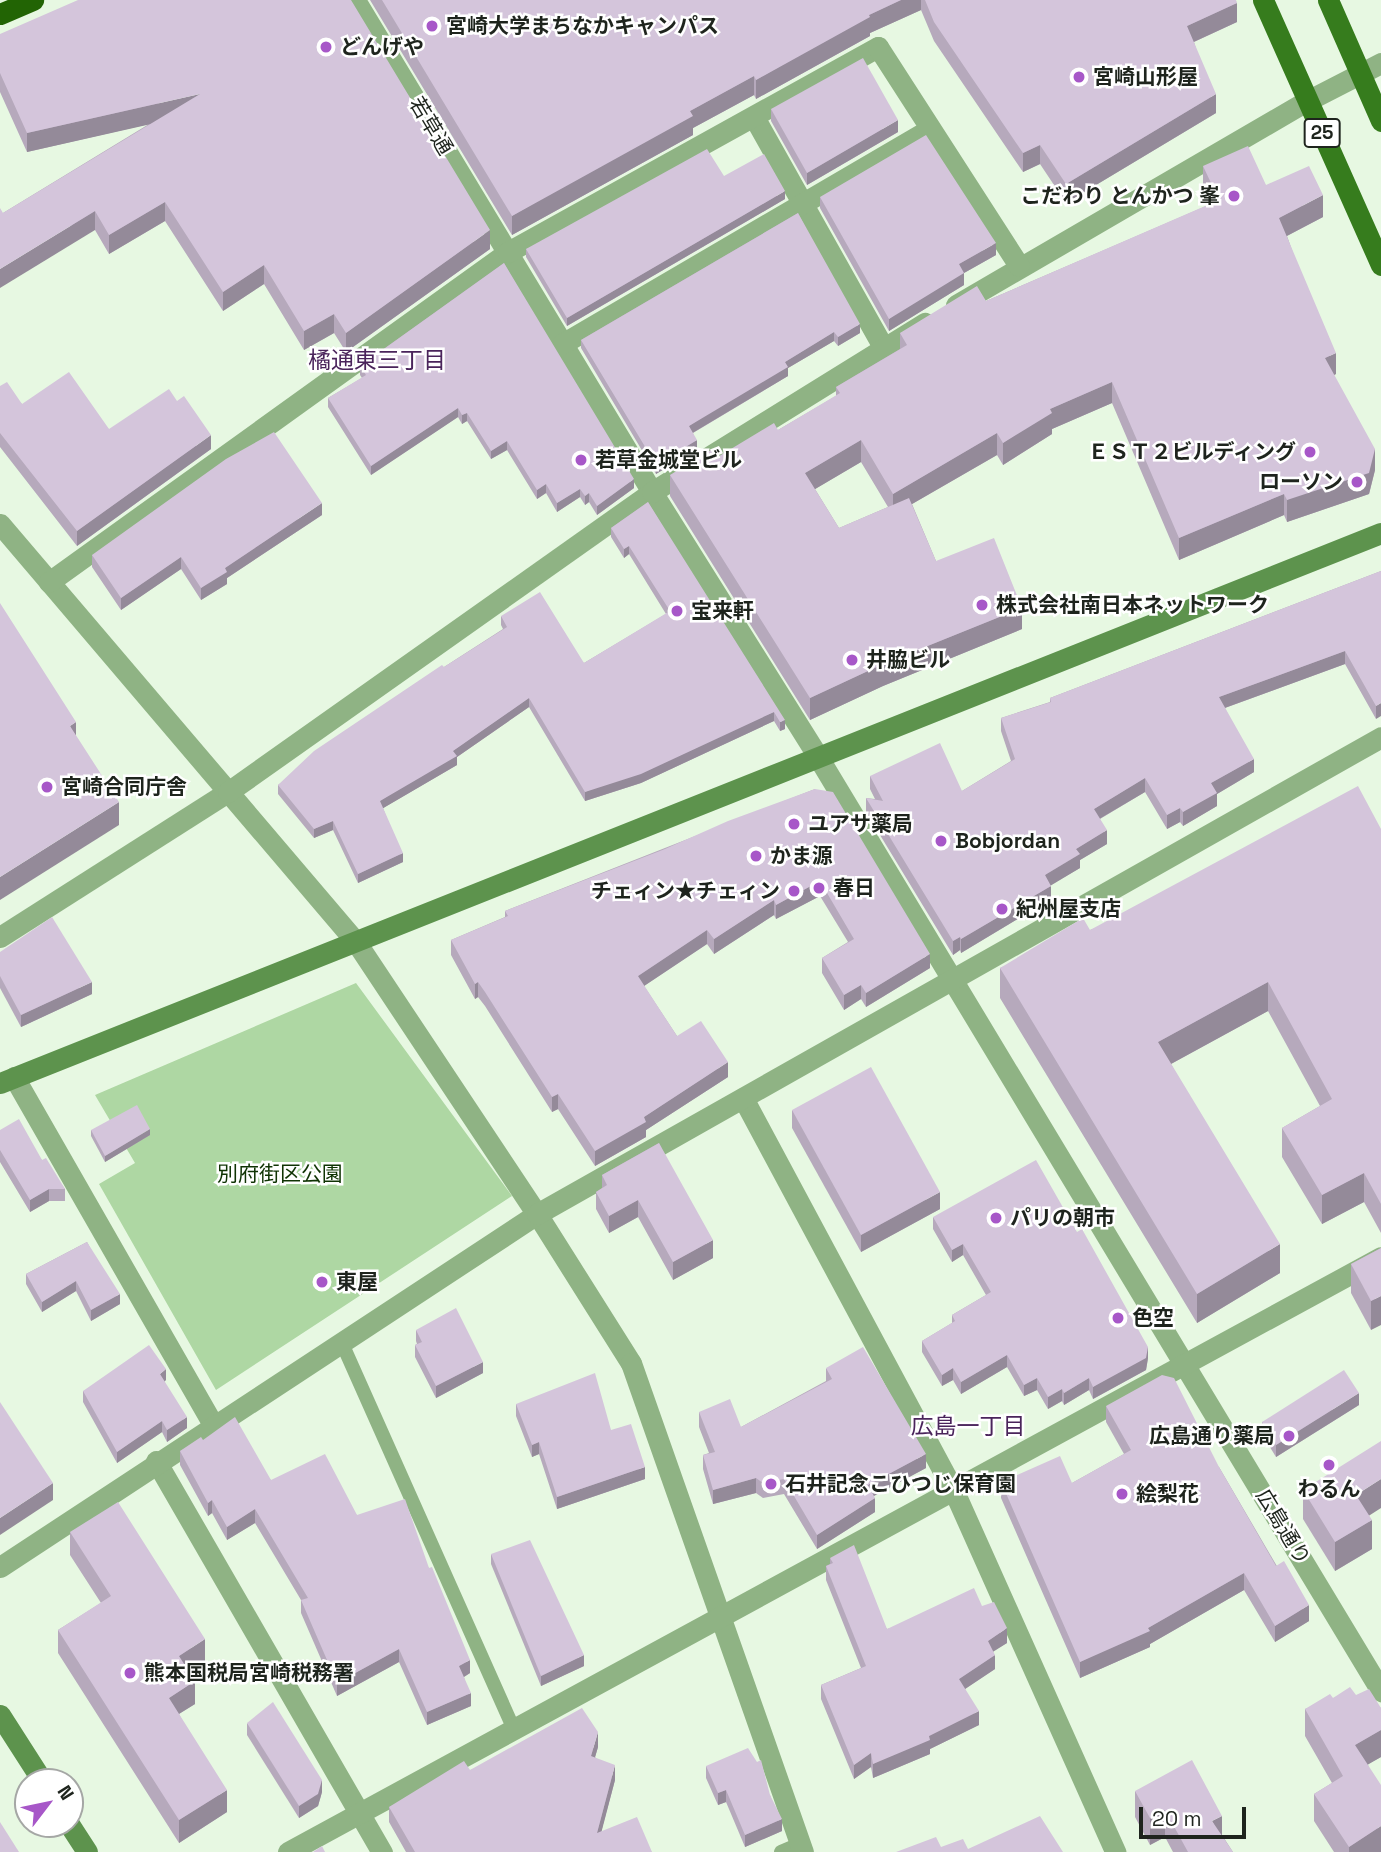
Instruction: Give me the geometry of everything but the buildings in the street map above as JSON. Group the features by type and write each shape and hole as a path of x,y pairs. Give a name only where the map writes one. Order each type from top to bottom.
{"highway":[{"path":"0,14 33,0"}],"main road":[{"name":"25","path":"1263,0 1381,265"},
{"path":"1328,0 1381,121"}],"street":[{"name":"若草通","path":"355,0 652,492 818,757"},
{"path":"49,582 508,252 878,47 1019,266"},
{"path":"0,937 228,792 652,492 1019,266 1307,100 1381,64"},
{"path":"754,117 884,349"},
{"path":"562,344 930,129"},
{"path":"0,524 356,942 537,1213 631,1363 722,1615 795,1849"},
{"path":"213,1424 7,1080 1381,534"},
{"path":"0,1567 156,1461 537,1213 953,981 1381,737"},
{"name":"広島通り","path":"818,757 1381,1691"},
{"path":"743,1098 953,1489 1115,1852"},
{"path":"288,1852 1381,1257"},
{"path":"156,1461 382,1852"},
{"path":"0,1715 34,1768"}],"lane":[{"path":"341,1341 514,1728"}],"green space":[{"name":"別府街区公園","path":"356,983 512,1196 216,1390 99,1184 135,1163 95,1095"}],"place":[{"name":"宮崎大学まちなかキャンパス","path":"432,26"},
{"name":"どんげや","path":"326,47"},
{"name":"宮崎山形屋","path":"1079,77"},
{"name":"こだわり とんかつ 峯","path":"1234,196"},
{"name":"ＥＳＴ２ビルディング","path":"1310,452"},
{"name":"若草金城堂ビル","path":"581,460"},
{"name":"ローソン","path":"1357,482"},
{"name":"株式会社南日本ネットワーク","path":"982,605"},
{"name":"宝来軒","path":"677,611"},
{"name":"井脇ビル","path":"852,660"},
{"name":"宮崎合同庁舎","path":"47,787"},
{"name":"ユアサ薬局","path":"794,824"},
{"name":"Bobjordan","path":"941,841"},
{"name":"かま源","path":"756,856"},
{"name":"春日","path":"819,888"},
{"name":"チェィン★チェィン","path":"794,891"},
{"name":"紀州屋支店","path":"1002,909"},
{"name":"パリの朝市","path":"996,1218"},
{"name":"東屋","path":"322,1282"},
{"name":"色空","path":"1118,1318"},
{"name":"広島通り薬局","path":"1289,1436"},
{"name":"わるん","path":"1329,1465"},
{"name":"石井記念こひつじ保育園","path":"771,1484"},
{"name":"絵梨花","path":"1122,1494"},
{"name":"熊本国税局宮崎税務署","path":"130,1673"}],"district":[{"name":"橘通東三丁目","path":"377,360"},
{"name":"広島一丁目","path":"968,1426"}]}
